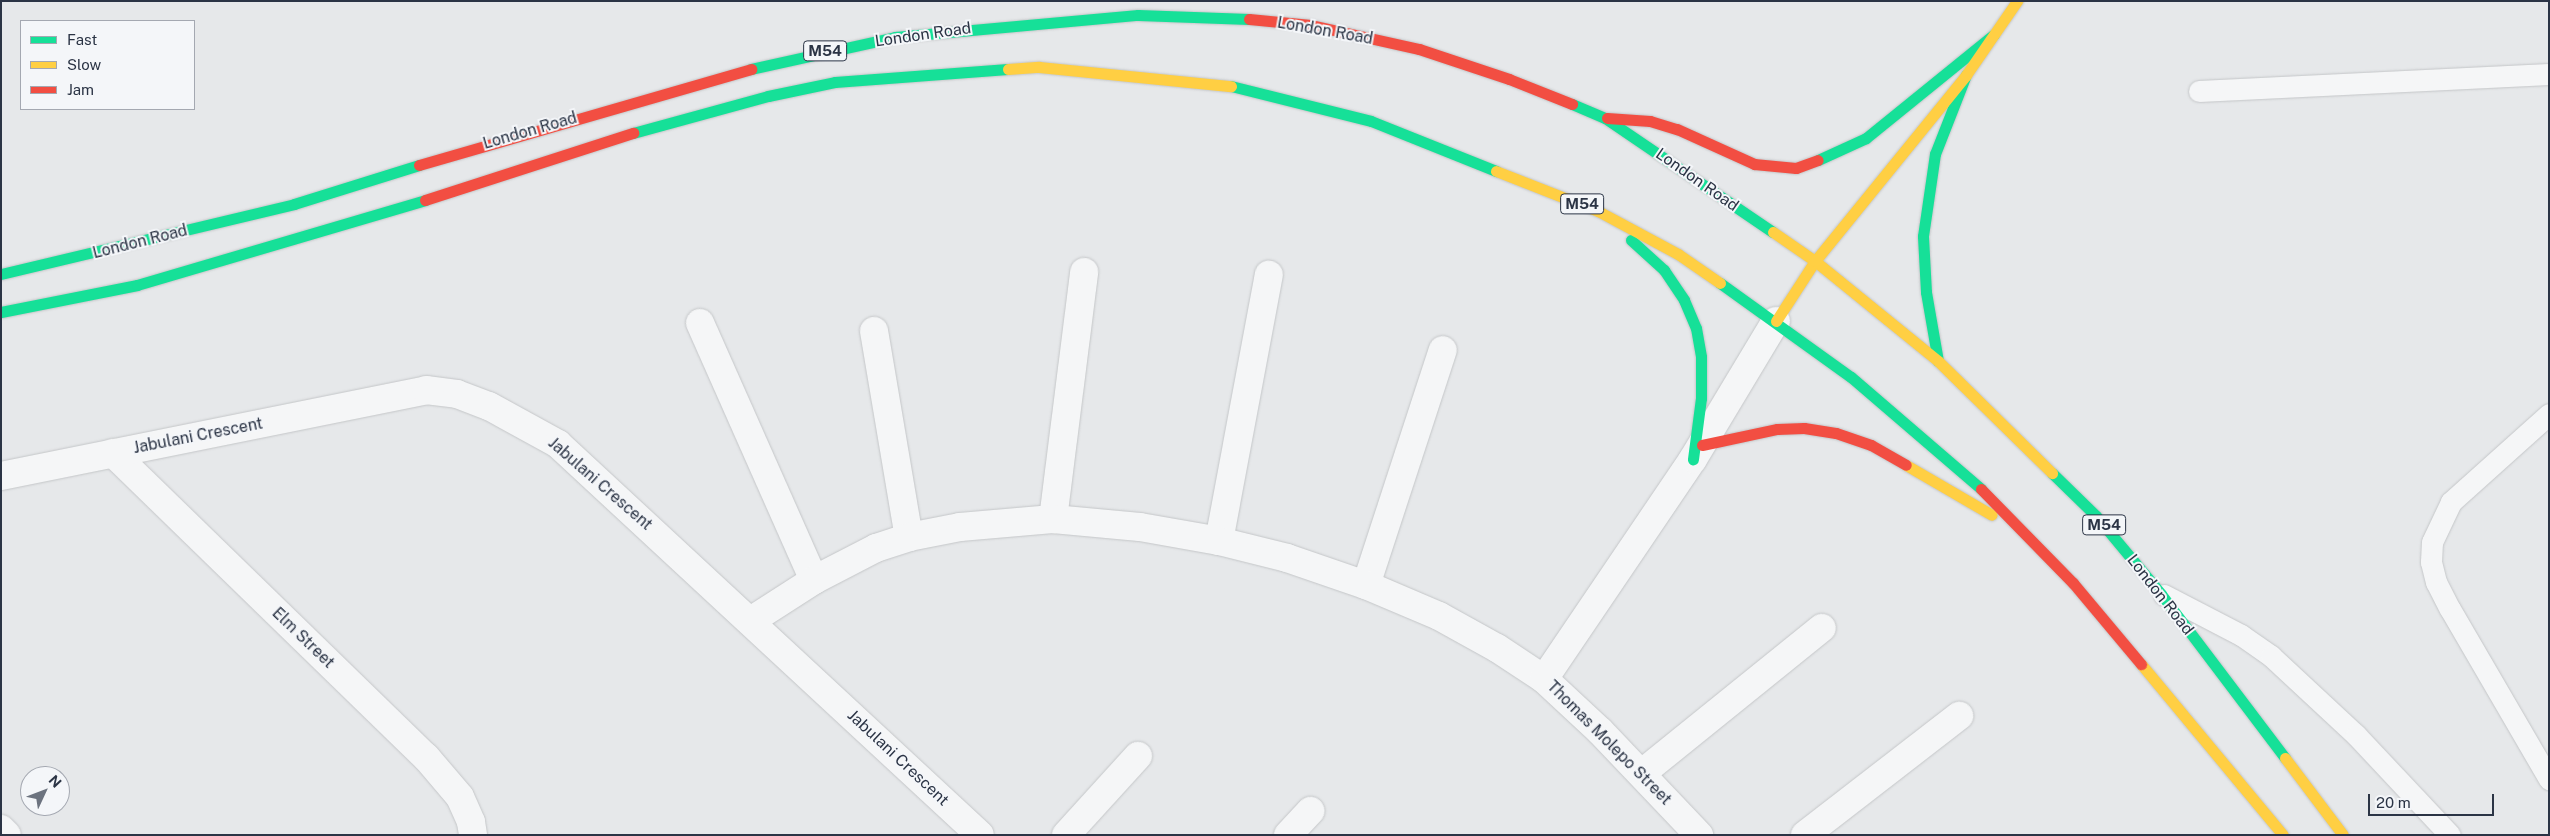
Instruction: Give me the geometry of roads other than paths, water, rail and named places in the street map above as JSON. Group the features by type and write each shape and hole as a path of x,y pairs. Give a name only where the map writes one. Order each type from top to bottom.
{"main road":[{"path":"1776,321 1815,261 1966,74 2017,1"},
{"name":"London Road","path":"1,274 294,204 504,138 799,56 895,37 979,27 1138,15 1233,17 1311,25 1419,49 1509,79 1606,118 1815,261 1938,360 2096,516 2161,594 2343,835"},
{"path":"1606,118 1650,122 1677,129 1754,164 1796,168 1842,152 1866,138 1993,36"},
{"name":"London Road","path":"1,312 138,285 487,182 590,145 768,96 835,82 896,75 1039,67 1230,86 1371,121 1598,211 1678,254 1776,321 1851,378 1960,469 2028,536 2074,583 2282,835"},
{"path":"1938,360 1926,292 1923,236 1935,154 1966,74"},
{"path":"1598,211 1664,270 1684,300 1696,328 1701,357 1698,452 1778,430 1804,428 1836,433 1871,445 2028,536"}],"street":[{"path":"1053,519 1084,272"},
{"path":"1219,541 1269,275"},
{"path":"1544,679 1698,452 1776,321"},
{"path":"700,323 814,580"},
{"path":"874,331 909,537"},
{"path":"1366,585 1443,350"},
{"name":"Jabulani Crescent","path":"1,476 426,390 457,394 520,422 558,444 752,620 964,830"},
{"name":"Elm Street","path":"114,453 426,758 460,797 471,822 473,835"},
{"name":"Thomas Molepo Street","path":"752,620 814,580 854,558 909,537 960,527 1053,519 1140,527 1219,541 1287,558 1366,585 1439,616 1497,648 1544,679 1642,773 1699,835"},
{"path":"1642,773 1822,628"},
{"path":"1805,835 1959,716"},
{"path":"1066,835 1138,756"},
{"path":"1288,835 1310,811"},
{"path":"1,829 8,835"}],"lane":[{"path":"2199,92 2549,74"},
{"path":"2549,414 2451,502 2432,542 2431,562 2439,588 2549,779"},
{"path":"2161,594 2241,635 2271,656 2356,735 2450,835"}]}
